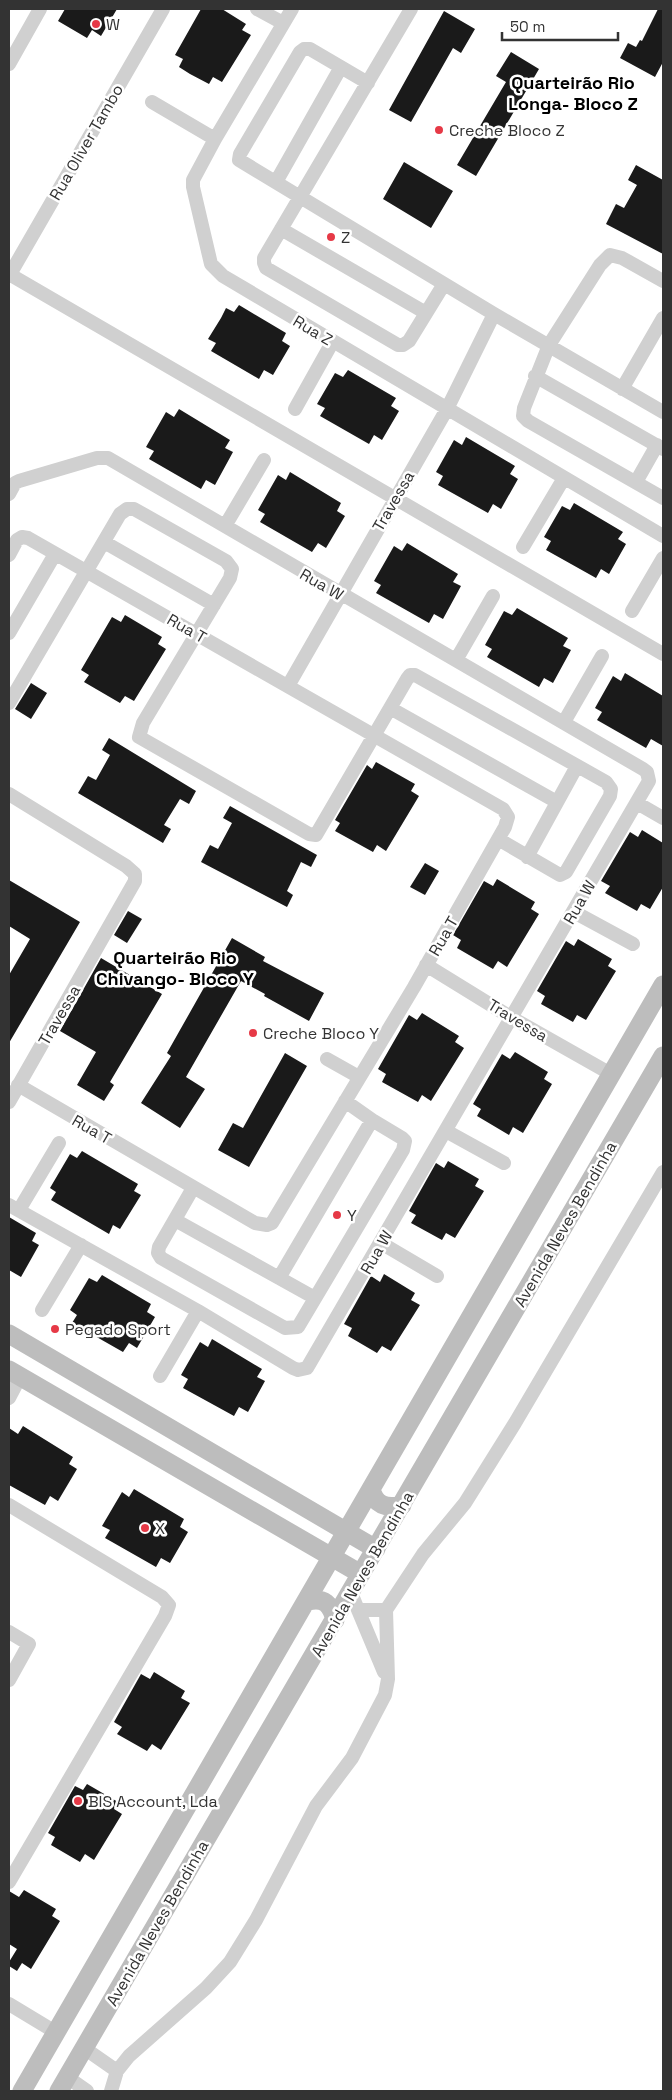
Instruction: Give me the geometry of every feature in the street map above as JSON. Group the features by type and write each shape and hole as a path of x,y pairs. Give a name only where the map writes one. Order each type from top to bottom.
{"street":[{"path":"9,64 40,9"},
{"name":"Rua Oliver Tambo","path":"9,275 163,9"},
{"path":"257,9 283,23"},
{"name":"Rua Z","path":"292,9 215,139 193,180 211,264 224,276 663,536"},
{"path":"411,9 264,258 264,263 266,268 398,345 403,345 409,341 444,284"},
{"path":"368,84 310,49 304,49 300,52 240,154 239,160 494,314 663,412"},
{"path":"276,182 341,67"},
{"path":"152,102 215,139"},
{"path":"281,229 426,313"},
{"path":"663,281 622,258 610,255 600,264 549,345 535,376 523,416 528,421 663,498"},
{"path":"9,275 663,654"},
{"name":"Travessa","path":"288,686 339,594 447,409 494,314"},
{"path":"622,389 663,318"},
{"path":"295,409 333,341"},
{"path":"535,376 660,447 636,482"},
{"name":"Rua W","path":"9,494 19,481 97,458 104,457 112,460 339,594 648,772 649,781 310,1365 304,1370 294,1368 198,1310 14,1208"},
{"path":"225,526 264,460"},
{"path":"523,546 564,478"},
{"path":"9,703 120,514 127,509 134,509 226,561 232,569 230,578 143,723 139,737 309,834 316,835 407,679 410,675 416,675 606,782 610,789 610,796 563,874 560,875 498,839"},
{"name":"Rua T","path":"9,555 17,540 22,537 28,538 503,809 507,813 508,820 426,965 272,1223 266,1225 255,1223 18,1086"},
{"path":"104,542 214,605"},
{"path":"9,633 55,554"},
{"path":"632,611 663,558"},
{"path":"456,660 493,596"},
{"path":"564,722 602,656"},
{"path":"390,708 557,802"},
{"path":"527,857 577,766"},
{"name":"Travessa","path":"9,794 126,866 135,874 135,881 9,1102"},
{"path":"637,803 663,818"},
{"path":"574,912 633,944"},
{"name":"Travessa","path":"426,965 512,1018 611,1074"},
{"name":"Avenida Neves Bendinha","path":"22,2091 308,1601 346,1532 663,985"},
{"name":"Avenida Neves Bendinha","path":"63,2084 663,1056"},
{"path":"327,1058 359,1077"},
{"path":"193,1188 159,1247 158,1253 161,1258 285,1328 298,1327 403,1150 405,1141 345,1101"},
{"path":"279,1278 372,1120"},
{"path":"446,1131 504,1163"},
{"path":"14,1208 59,1143"},
{"path":"111,2091 117,2071 145,2041 206,1988 230,1962 256,1920 316,1806 352,1758 385,1695 388,1680 386,1610 423,1554 465,1503 663,1172"},
{"path":"175,1220 315,1298"},
{"path":"381,1243 437,1276"},
{"path":"42,1310 81,1245"},
{"path":"160,1376 198,1310"},
{"path":"9,1334 376,1549"},
{"path":"9,1398 15,1374 361,1574"},
{"path":"371,1489 373,1497 386,1507 402,1505"},
{"path":"9,1506 166,1600 169,1605 168,1610 9,1882"},
{"path":"287,1531 296,1530 302,1524 305,1515 303,1506"},
{"path":"351,1593 388,1680"},
{"path":"308,1601 319,1600 325,1602 332,1610 335,1620"},
{"path":"358,1610 386,1610"},
{"path":"9,1632 29,1644 9,1680"},
{"path":"9,2004 57,2032"},
{"path":"84,2048 117,2071"},
{"path":"63,2084 86,2091"}],"building":[{"name":"W","path":"65,9 117,9 101,36 92,30 87,38 58,21"},
{"path":"201,9 222,9 246,24 242,30 251,35 222,82 213,77 209,84 190,74 179,67 183,59 175,55"},
{"path":"658,9 663,9 663,62 655,77 620,58 628,43 636,47 640,40 642,41"},
{"path":"444,11 475,29 461,53 453,48 411,122 389,110"},
{"path":"511,52 539,69 476,176 457,165 506,82 496,76"},
{"path":"404,162 453,191 431,228 383,199"},
{"path":"636,165 663,180 663,254 606,224 616,204 624,208 637,185 628,180"},
{"path":"239,305 286,333 282,341 290,346 273,375 264,370 259,379 211,351 216,343 208,339 226,308 234,312"},
{"path":"348,370 396,398 391,406 399,411 382,440 374,435 369,444 320,416 325,408 317,404 335,373 343,377"},
{"path":"179,409 230,440 225,448 233,452 215,485 206,480 201,489 149,459 154,451 146,447 166,412 174,417"},
{"path":"466,437 515,466 510,474 518,479 501,509 493,504 488,513 438,485 443,476 436,472 454,440 462,445"},
{"path":"290,472 341,503 337,511 345,516 326,548 318,543 312,552 260,522 265,514 258,510 278,475 286,480"},
{"path":"574,503 623,532 618,539 626,544 609,574 601,569 596,578 546,550 551,541 544,537 562,506 570,510"},
{"path":"407,543 458,574 453,582 461,586 443,619 434,614 429,623 376,593 381,585 374,581 394,546 402,551"},
{"path":"517,608 568,638 563,646 571,650 553,683 544,678 539,687 487,657 492,649 485,645 504,611 512,615"},
{"path":"125,615 162,637 158,644 166,649 134,701 125,696 120,703 84,682 89,675 81,670 112,617 121,622"},
{"path":"625,673 663,696 663,746 651,739 646,748 597,720 602,712 595,708 613,676 621,681"},
{"path":"31,683 47,693 31,719 15,709"},
{"path":"109,738 196,791 189,804 180,799 164,825 171,829 163,843 78,793 88,776 96,780 110,755 102,750"},
{"path":"376,762 415,784 411,791 419,796 386,851 377,845 373,852 335,831 340,823 335,820 367,765 372,769"},
{"path":"230,806 317,855 311,867 301,862 287,891 293,895 287,907 201,862 210,845 218,849 232,823 223,818"},
{"path":"642,830 663,843 663,887 650,909 641,904 637,911 605,893 610,886 601,881 630,832 638,837"},
{"path":"425,863 439,871 425,895 410,887"},
{"path":"497,879 535,902 531,909 539,914 507,967 498,961 493,969 457,948 461,940 453,935 484,881 493,886"},
{"path":"9,880 80,922 9,1043 9,975 30,939 9,926"},
{"path":"128,911 142,919 127,943 114,935"},
{"path":"232,938 265,957 263,961 324,993 309,1021 241,981 186,1077 205,1089 180,1128 141,1103 171,1056 167,1053"},
{"path":"578,939 612,959 608,966 616,971 586,1020 577,1015 573,1022 541,1004 545,996 537,991 566,941 574,946"},
{"path":"101,958 162,994 110,1082 114,1085 104,1101 77,1085 96,1052 60,1031"},
{"path":"422,1013 459,1036 455,1042 464,1048 431,1101 422,1095 418,1102 382,1082 386,1074 378,1069 409,1015 417,1020"},
{"path":"515,1052 548,1072 544,1079 552,1084 523,1133 513,1127 509,1135 477,1116 481,1109 473,1104 502,1054 510,1059"},
{"path":"285,1053 307,1066 249,1167 218,1150 233,1123 243,1128"},
{"path":"82,1151 138,1184 134,1191 141,1195 120,1229 113,1225 109,1234 51,1200 56,1192 50,1188 70,1154 77,1158"},
{"path":"448,1161 479,1179 475,1186 484,1191 455,1238 446,1233 442,1240 411,1223 416,1215 409,1211 436,1163 444,1168"},
{"path":"9,1217 36,1233 32,1241 39,1245 21,1277 9,1270"},
{"path":"384,1274 415,1293 411,1300 420,1305 391,1351 382,1346 377,1353 348,1336 352,1328 344,1324 371,1276 380,1282"},
{"path":"102,1275 151,1304 147,1312 155,1317 137,1348 129,1343 123,1352 72,1323 77,1315 70,1310 89,1278 97,1282"},
{"path":"212,1339 262,1369 257,1377 265,1381 248,1412 239,1407 234,1416 183,1388 188,1379 181,1375 200,1342 208,1347"},
{"path":"23,1426 73,1457 69,1464 77,1469 58,1501 50,1496 45,1505 9,1485 9,1428 18,1434"},
{"name":"X","path":"134,1489 184,1519 180,1527 188,1532 170,1563 161,1558 156,1567 105,1538 110,1530 102,1526 122,1492 129,1497"},
{"path":"154,1672 185,1691 181,1698 190,1703 161,1750 152,1744 147,1751 117,1734 122,1727 114,1722 141,1674 150,1679"},
{"path":"87,1784 118,1802 114,1809 122,1814 94,1860 85,1854 80,1862 51,1845 55,1837 48,1833 75,1786 83,1790"},
{"path":"24,1890 56,1909 52,1916 60,1921 31,1969 22,1963 17,1971 9,1966 9,1962 17,1949 9,1944 9,1891 19,1897"}],"place":[{"name":"W","path":"96,24"},
{"name":"Creche Bloco Z","path":"439,130"},
{"name":"Z","path":"331,237"},
{"name":"Creche Bloco Y","path":"253,1033"},
{"name":"Y","path":"337,1215"},
{"name":"Pegado Sport","path":"55,1329"},
{"name":"X","path":"145,1528"},
{"name":"BIS Account, Lda","path":"78,1801"}],"district":[{"name":"Quarteirão Rio Longa- Bloco Z","path":"573,94"},
{"name":"Quarteirão Rio Chivango- Bloco Y","path":"175,968"}]}
